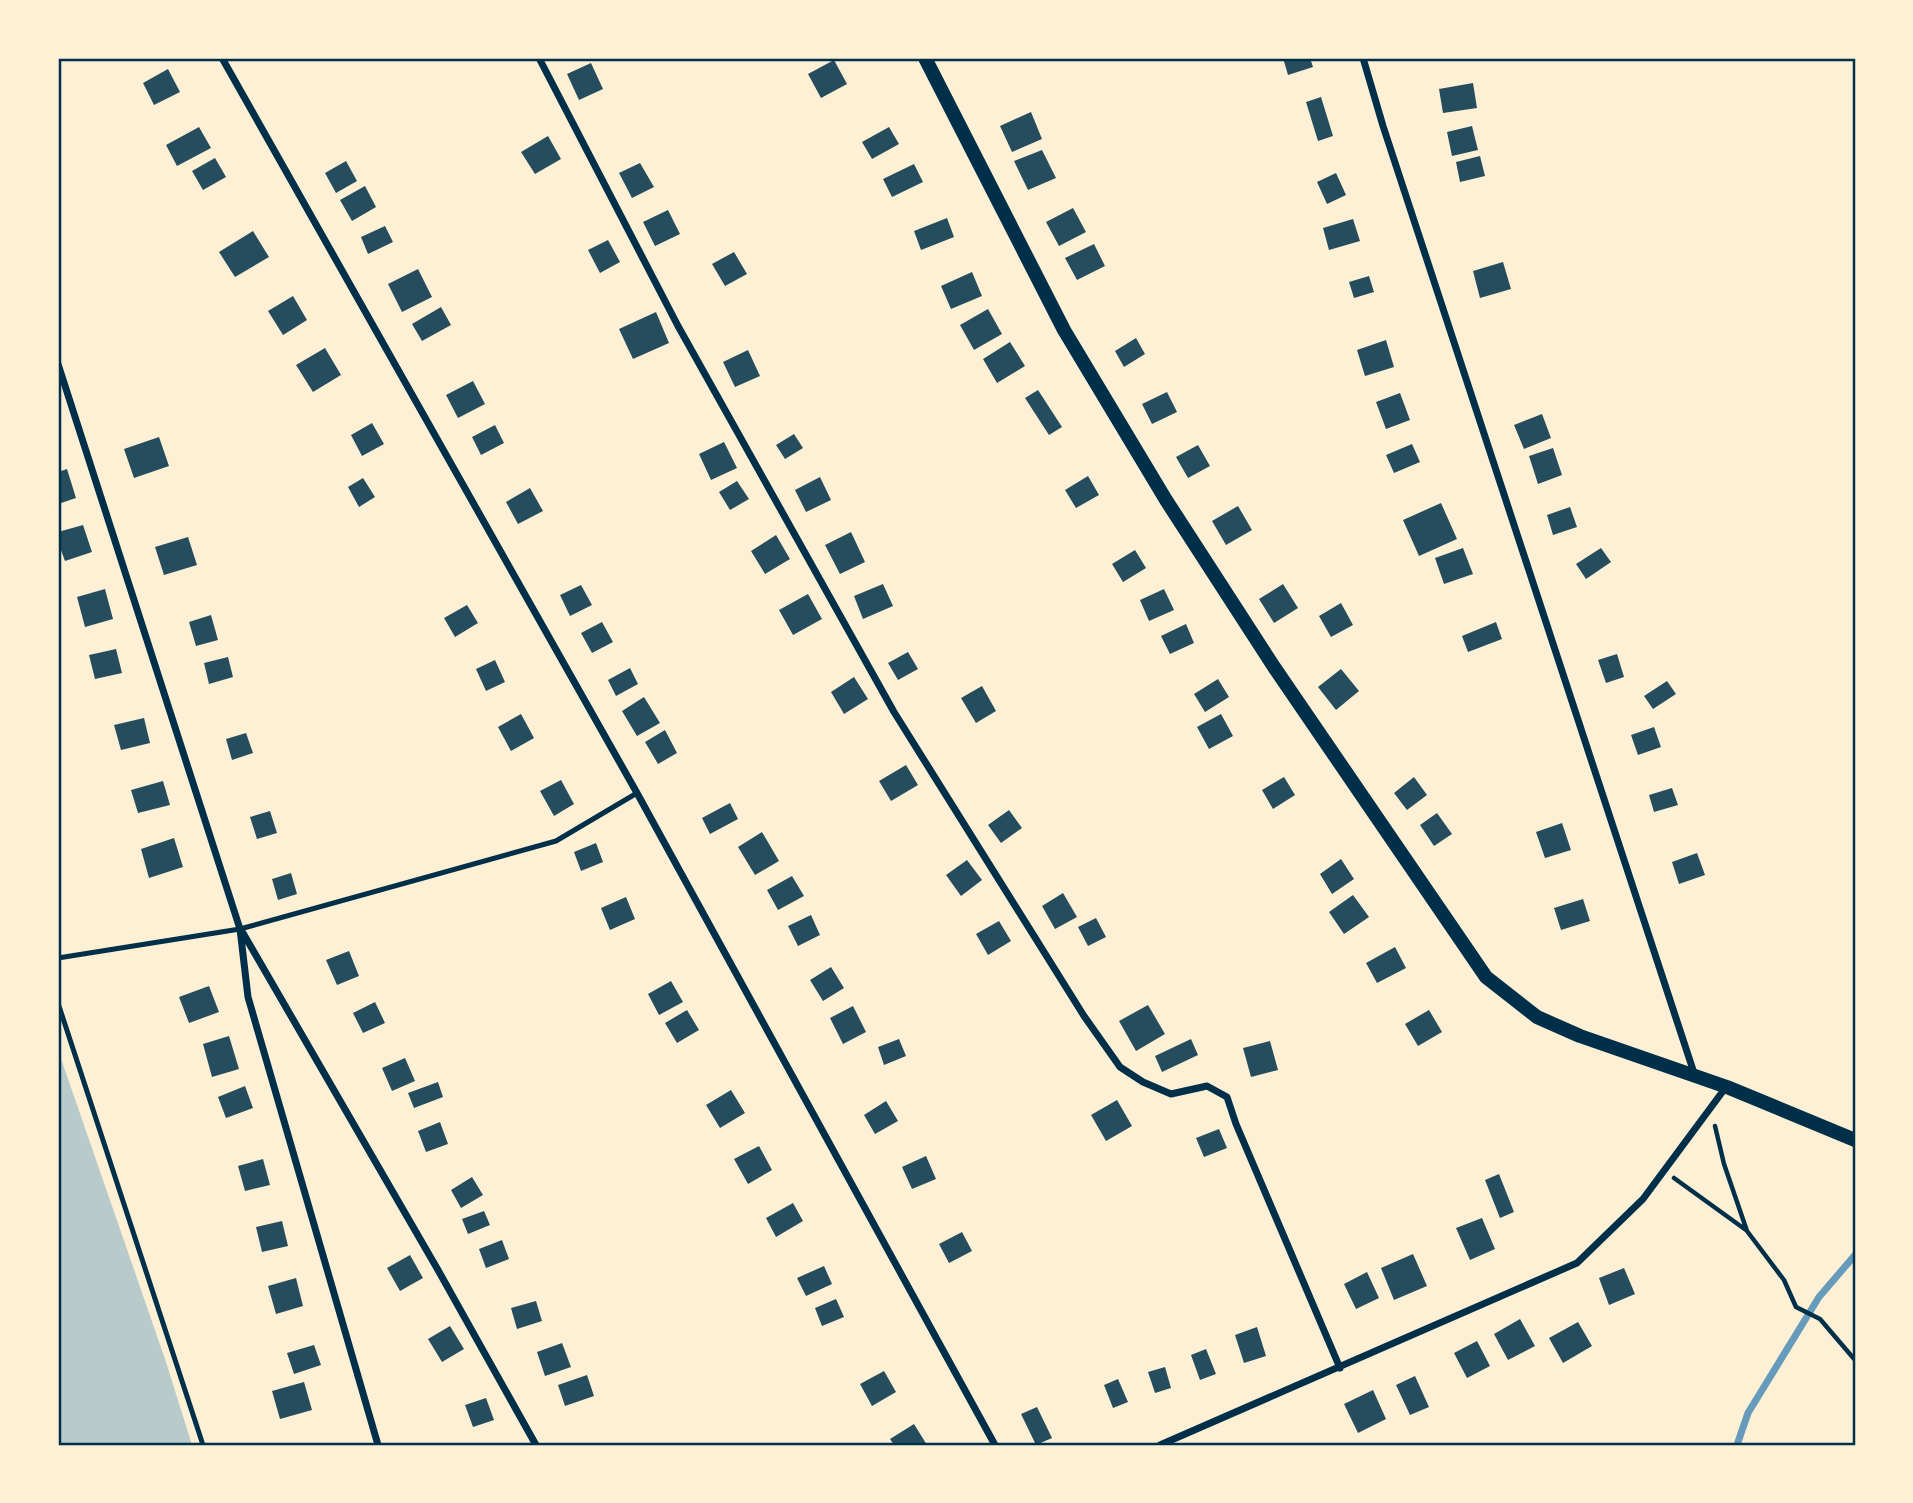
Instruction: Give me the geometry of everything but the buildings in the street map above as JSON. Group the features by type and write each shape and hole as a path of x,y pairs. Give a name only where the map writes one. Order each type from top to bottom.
{"main road":[{"path":"925,58 1064,330 1166,499 1274,667 1486,977 1537,1017 1580,1036 1727,1087 1855,1140"}],"street":[{"path":"222,58 637,793 995,1445"},
{"path":"539,58 678,327 894,712 1084,1016 1120,1067 1143,1082 1171,1094 1208,1086 1227,1097 1340,1368"},
{"path":"1363,58 1383,127 1695,1076"},
{"path":"58,364 240,929 248,997 378,1445"},
{"path":"240,929 536,1445"},
{"path":"1160,1445 1577,1262 1643,1199 1727,1087"}],"lane":[{"path":"58,958 240,929 556,841 637,793"},
{"path":"58,1003 203,1445"}],"path":[{"path":"1710,1109 1724,1164 1747,1231"},
{"path":"1664,1171 1747,1231 1784,1280 1796,1307 1820,1319 1855,1360"}],"shaded area":[{"path":"58,1050 166,1362 192,1445 58,1445"}],"waterway":[{"path":"1737,1445 1748,1413 1819,1297 1855,1255"}]}
